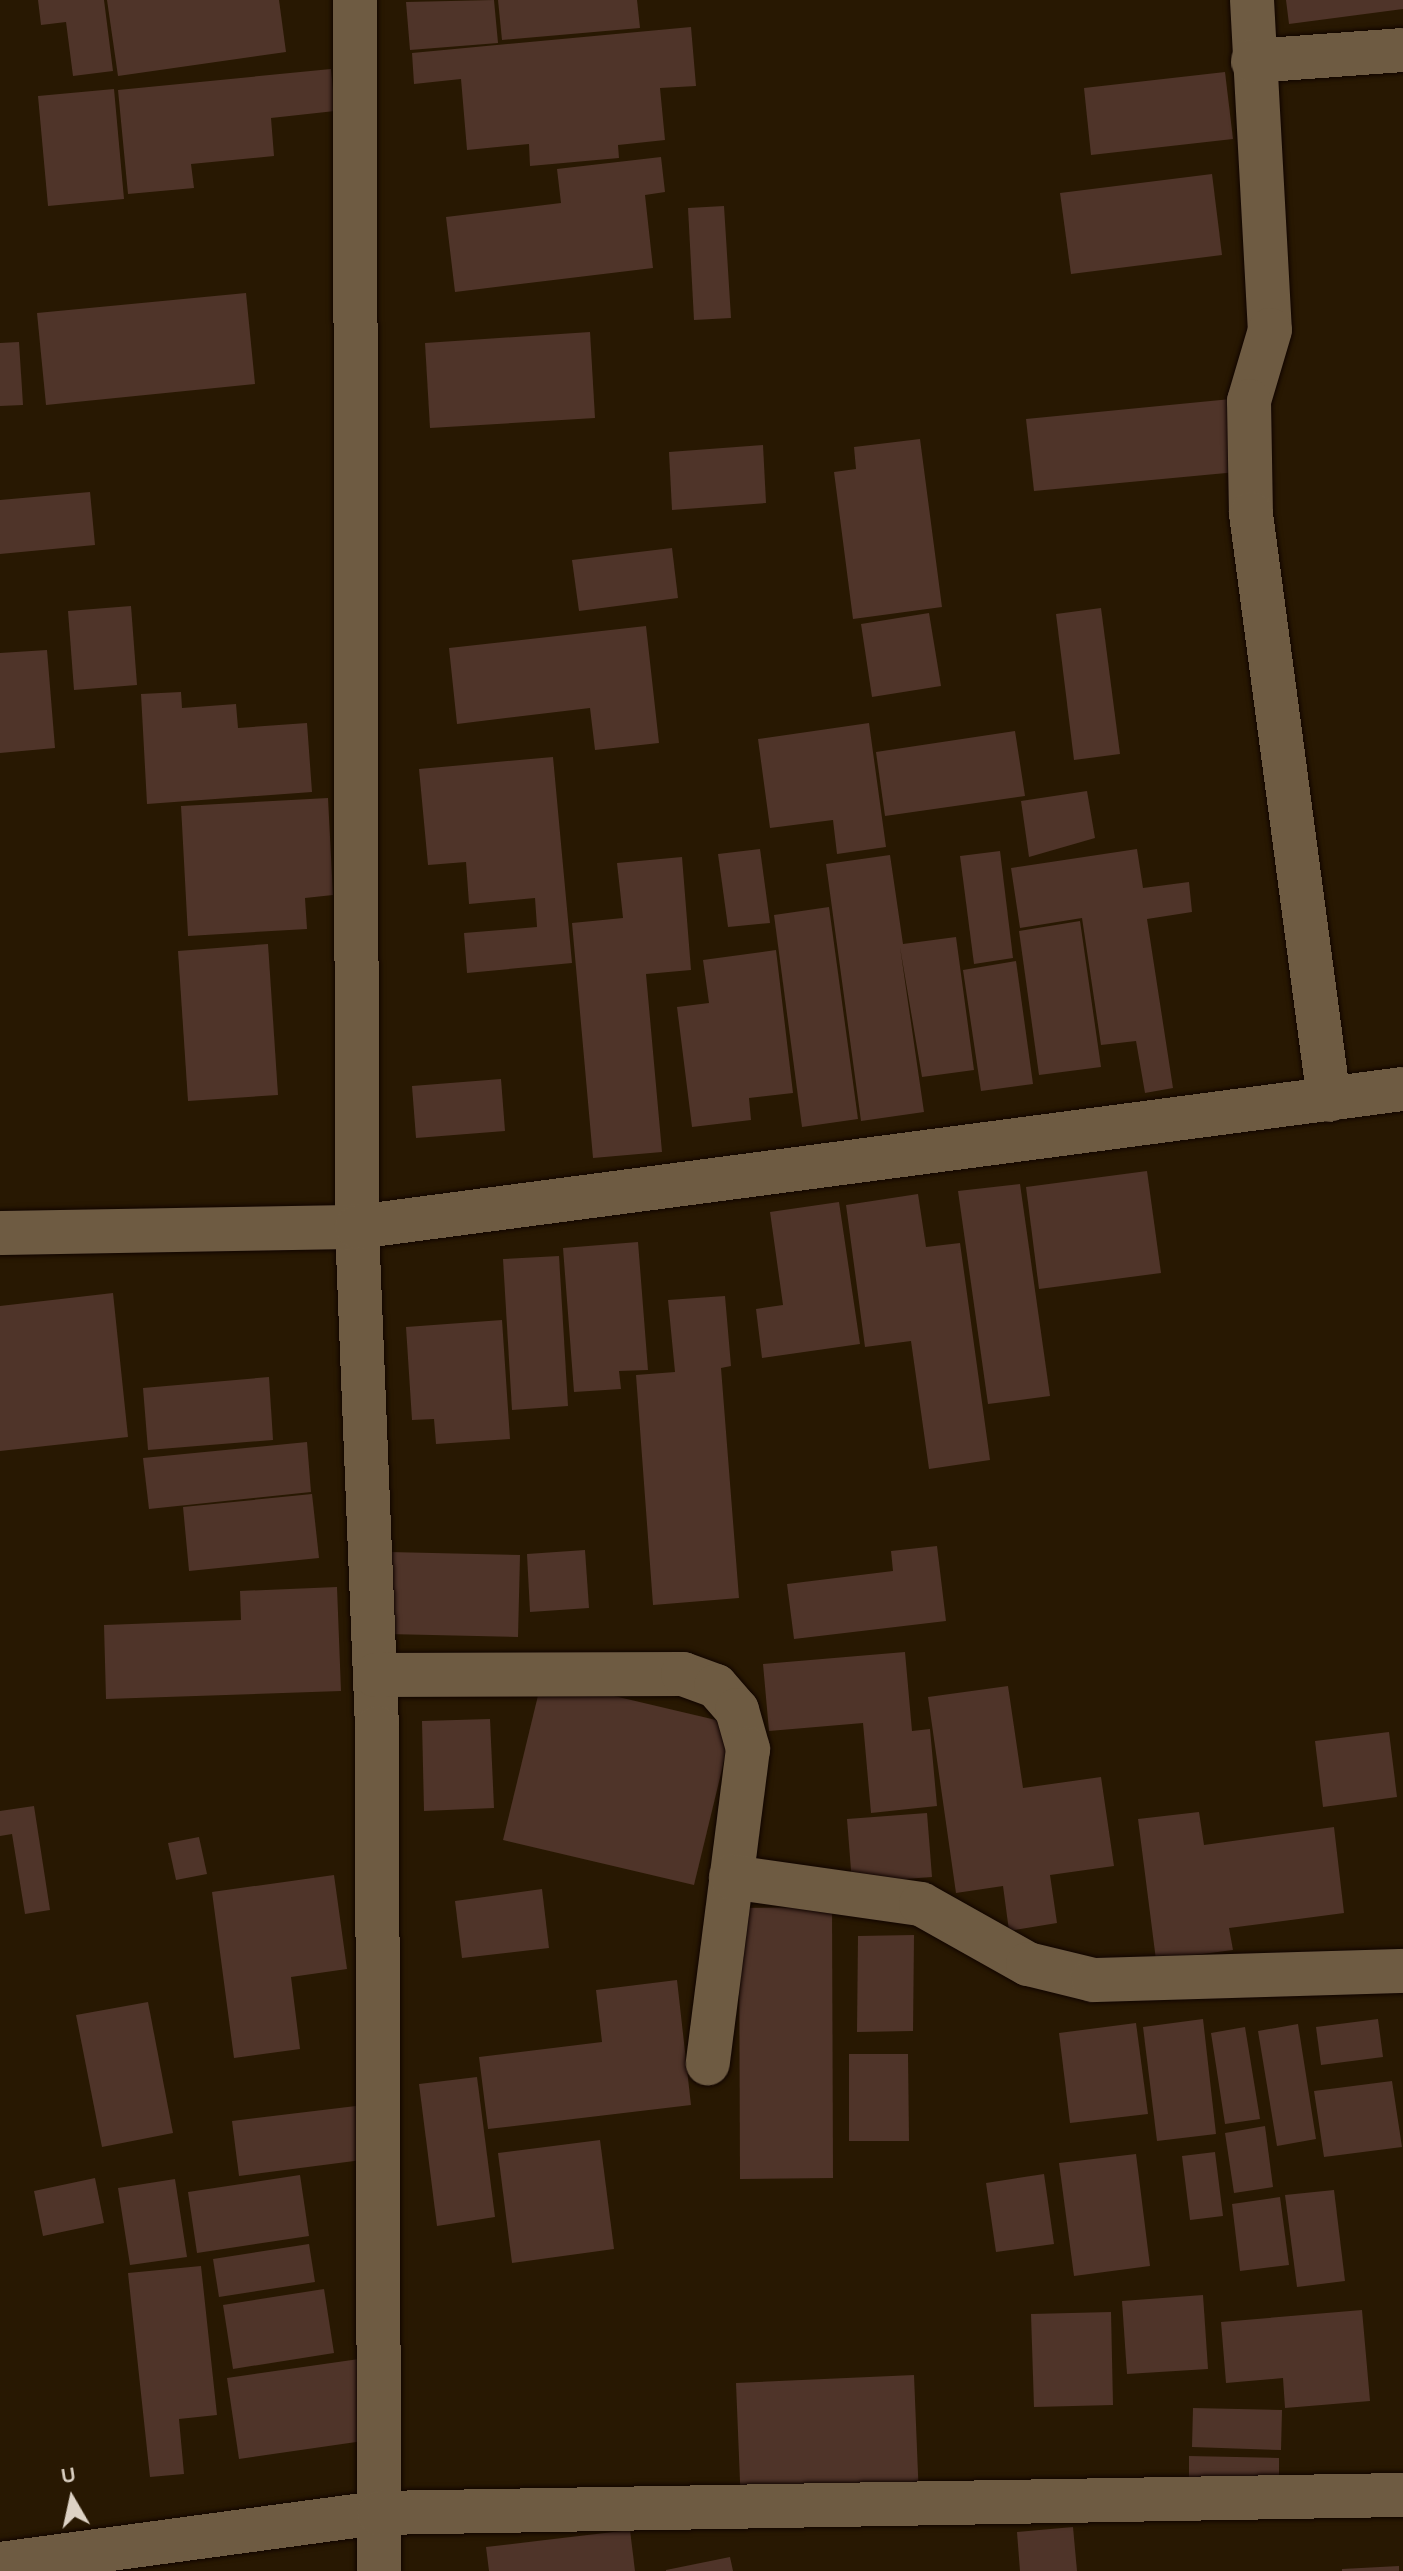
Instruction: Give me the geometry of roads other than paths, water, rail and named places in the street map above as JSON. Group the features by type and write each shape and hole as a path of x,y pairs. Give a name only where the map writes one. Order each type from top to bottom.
{"street":[{"path":"355,0 357,1227 375,1675 379,2571"},
{"path":"1252,0 1270,330 1249,401 1251,514 1329,1100"},
{"path":"1253,61 1403,50"},
{"path":"0,1233 357,1227 1403,1089"},
{"path":"375,1675 683,1674 716,1686 737,1710 748,1749 708,2063"},
{"path":"731,1877 921,1904 1028,1964 1093,1980 1403,1971"},
{"path":"0,2564 379,2513 1403,2495"}]}
